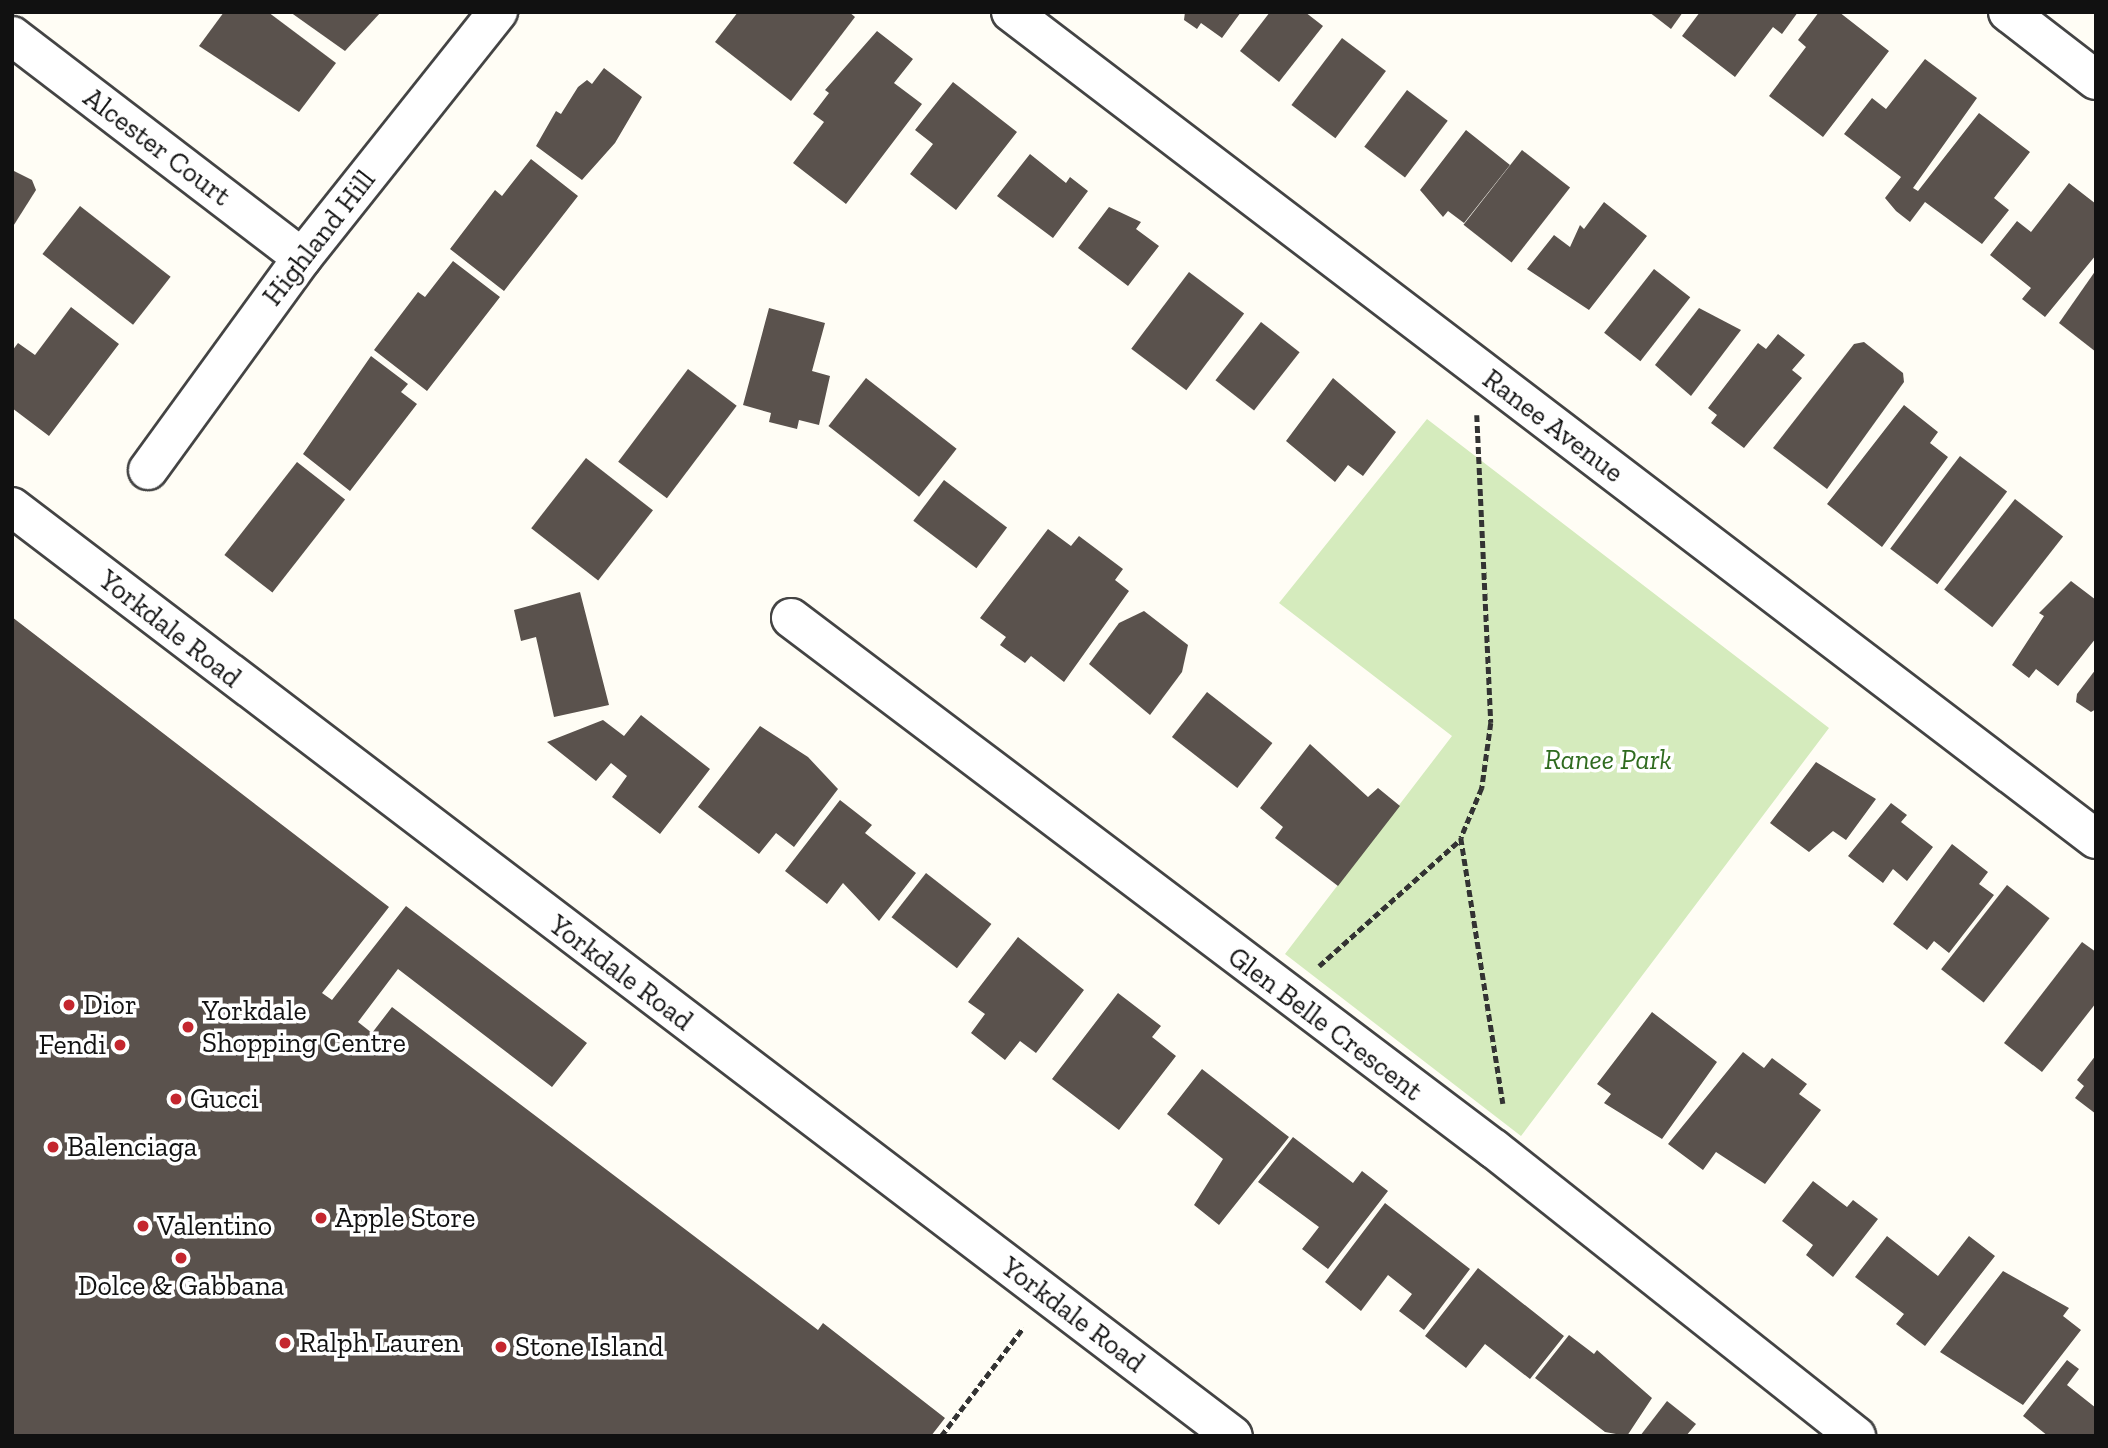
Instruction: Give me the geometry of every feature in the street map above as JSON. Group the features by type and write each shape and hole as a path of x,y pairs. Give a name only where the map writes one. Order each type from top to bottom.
{"street":[{"name":"Highland Hill","path":"148,470 302,258 498,12"},
{"name":"Ranee Avenue","path":"1011,12 2096,839"},
{"path":"2008,12 2096,80"},
{"name":"Alcester Court","path":"12,36 302,258"},
{"name":"Yorkdale Road","path":"12,507 1233,1436"},
{"name":"Glen Belle Crescent","path":"791,618 1292,1002 1494,1149 1856,1436"}],"path":[{"path":"1292,1002 1313,972 1461,838 1482,788 1491,723 1474,425 1491,379"},
{"path":"1461,838 1505,1118 1494,1149"},
{"path":"941,1436 1027,1323"}],"green space":[{"name":"Ranee Park","path":"1427,419 1829,728 1521,1136 1285,954 1452,736 1279,603"}],"building":[{"path":"224,12 268,12 336,63 299,112 199,46"},
{"path":"290,12 381,12 345,51"},
{"path":"738,12 849,12 855,17 791,101 715,42"},
{"path":"1185,12 1241,12 1222,38 1201,23 1197,29 1184,20"},
{"path":"1270,12 1305,12 1323,26 1279,82 1240,51"},
{"path":"1649,12 1683,12 1671,29"},
{"path":"1700,12 1798,12 1782,34 1773,27 1735,77 1682,36"},
{"path":"1819,12 1839,12 1889,51 1823,137 1769,96 1806,47 1798,40"},
{"path":"877,31 913,59 894,83 922,104 846,204 793,163 824,122 813,114 829,93 825,90"},
{"path":"1342,38 1386,71 1335,138 1291,105"},
{"path":"1925,59 1977,98 1913,188 1918,191 1979,113 2030,152 1994,198 2009,210 1982,244 1925,202 1910,222 1896,211 1885,198 1901,177 1844,134 1872,98 1886,109"},
{"path":"604,68 642,97 615,143 582,180 536,146 556,111 561,114 578,87 587,80 592,84"},
{"path":"953,82 1017,132 956,210 910,174 933,144 915,130"},
{"path":"1407,90 1448,121 1405,177 1364,147"},
{"path":"1466,130 1510,165 1464,223 1448,211 1443,217 1420,190"},
{"path":"1522,150 1570,188 1512,262 1464,225"},
{"path":"1030,154 1066,183 1070,177 1088,191 1053,238 997,196"},
{"path":"531,159 578,196 504,291 450,249 495,190 502,196"},
{"path":"12,170 32,180 36,190 12,228"},
{"path":"2069,183 2096,204 2096,255 2045,317 2022,299 2031,288 1990,255 2017,221 2031,232"},
{"path":"1604,202 1647,236 1589,310 1527,269 1554,235 1570,247 1580,225 1584,229"},
{"path":"80,206 171,277 133,325 42,254"},
{"path":"1109,207 1141,222 1136,229 1159,246 1128,286 1078,248"},
{"path":"453,261 500,297 427,391 374,350 418,292 425,297"},
{"path":"1654,269 1690,297 1640,361 1604,333"},
{"path":"2096,270 2096,352 2059,323"},
{"path":"1189,272 1244,314 1186,390 1131,349"},
{"path":"71,307 119,344 49,436 12,408 12,351 18,343 35,355"},
{"path":"769,308 825,323 812,371 830,376 819,425 799,420 797,429 769,422 771,413 743,405"},
{"path":"1699,308 1741,330 1691,396 1655,365"},
{"path":"1261,322 1300,352 1254,410 1215,380"},
{"path":"1778,334 1805,355 1792,370 1802,378 1744,448 1711,423 1717,415 1708,408 1758,343 1766,349"},
{"path":"1864,342 1903,373 1904,382 1827,489 1773,448 1854,344"},
{"path":"371,356 408,384 401,392 417,404 350,491 303,454"},
{"path":"688,369 737,406 667,498 618,462"},
{"path":"866,378 957,449 919,497 828,426"},
{"path":"1333,378 1396,432 1363,476 1348,465 1335,482 1286,441"},
{"path":"1904,405 1938,432 1930,443 1948,457 1882,547 1827,504"},
{"path":"1960,456 2007,492 1937,584 1890,549"},
{"path":"586,458 653,510 598,580 531,528"},
{"path":"297,462 345,500 272,593 224,555"},
{"path":"944,480 1007,528 976,568 913,521"},
{"path":"2015,499 2063,537 1992,627 1944,590"},
{"path":"1048,529 1071,546 1079,536 1123,569 1115,580 1129,591 1064,682 1031,656 1025,663 1000,645 1006,637 980,618"},
{"path":"2071,581 2096,600 2096,638 2058,686 2036,669 2029,678 2012,665 2044,616 2039,613"},
{"path":"580,592 609,705 554,717 536,637 521,641 514,610"},
{"path":"1144,611 1188,645 1182,672 1150,715 1089,664 1119,623"},
{"name":"Yorkdale Shopping Centre","path":"12,617 389,907 322,993 332,1000 406,906 587,1043 552,1087 398,969 358,1022 372,1033 392,1007 818,1330 823,1323 945,1418 931,1436 12,1436"},
{"path":"2096,669 2096,709 2091,712 2076,702 2077,694"},
{"path":"1207,692 1272,743 1237,788 1172,737"},
{"path":"641,715 710,769 660,834 612,797 627,776 611,763 596,781 547,742 603,720 624,736"},
{"path":"760,726 808,757 838,789 794,847 776,833 759,854 698,807"},
{"path":"1310,744 1368,797 1378,788 1400,806 1338,886 1275,838 1283,827 1260,808"},
{"path":"1816,762 1876,799 1846,840 1833,831 1809,852 1770,823"},
{"path":"840,800 872,825 865,833 916,873 879,921 843,883 827,904 785,871"},
{"path":"1891,803 1907,815 1901,822 1933,847 1907,881 1893,869 1883,883 1848,856"},
{"path":"1952,844 1988,872 1979,884 1994,895 1949,953 1934,941 1927,950 1893,924"},
{"path":"926,873 991,924 957,968 892,917"},
{"path":"2007,885 2050,918 1984,1003 1941,969"},
{"path":"1018,937 1084,990 1036,1053 1020,1041 1005,1060 971,1033 985,1014 968,1002"},
{"path":"2082,942 2096,952 2096,1003 2042,1072 2004,1043"},
{"path":"1118,993 1161,1026 1152,1037 1176,1056 1119,1130 1052,1079"},
{"path":"1652,1012 1717,1062 1662,1139 1604,1103 1611,1094 1597,1084"},
{"path":"1743,1052 1764,1068 1772,1058 1807,1084 1799,1094 1821,1110 1765,1184 1716,1152 1703,1170 1668,1144"},
{"path":"2096,1055 2096,1114 2075,1098 2084,1086 2077,1080"},
{"path":"1202,1069 1289,1137 1219,1225 1194,1205 1223,1159 1167,1114"},
{"path":"1293,1137 1353,1183 1362,1171 1388,1191 1328,1269 1302,1249 1319,1227 1258,1182"},
{"path":"1813,1181 1847,1207 1853,1200 1878,1219 1833,1277 1806,1255 1813,1245 1782,1221"},
{"path":"1385,1203 1470,1269 1424,1330 1399,1311 1412,1294 1388,1275 1361,1311 1325,1282"},
{"path":"1887,1236 1938,1276 1969,1236 1995,1256 1925,1346 1896,1324 1904,1314 1855,1277"},
{"path":"1478,1268 1564,1336 1530,1379 1485,1344 1466,1368 1425,1336"},
{"path":"2003,1271 2069,1308 2063,1316 2081,1330 2023,1405 1940,1352"},
{"path":"1569,1335 1594,1354 1597,1350 1652,1398 1627,1436 1605,1432 1535,1378"},
{"path":"2067,1360 2079,1369 2067,1385 2096,1408 2096,1436 2048,1436 2023,1416"},
{"path":"1667,1401 1696,1424 1686,1436 1640,1436"}],"place":[{"name":"Dior","path":"69,1005"},
{"name":"Yorkdale Shopping Centre","path":"188,1027"},
{"name":"Fendi","path":"120,1045"},
{"name":"Gucci","path":"176,1099"},
{"name":"Balenciaga","path":"53,1147"},
{"name":"Apple Store","path":"321,1218"},
{"name":"Valentino","path":"143,1226"},
{"name":"Dolce & Gabbana","path":"181,1258"},
{"name":"Ralph Lauren","path":"285,1343"},
{"name":"Stone Island","path":"501,1347"}]}
